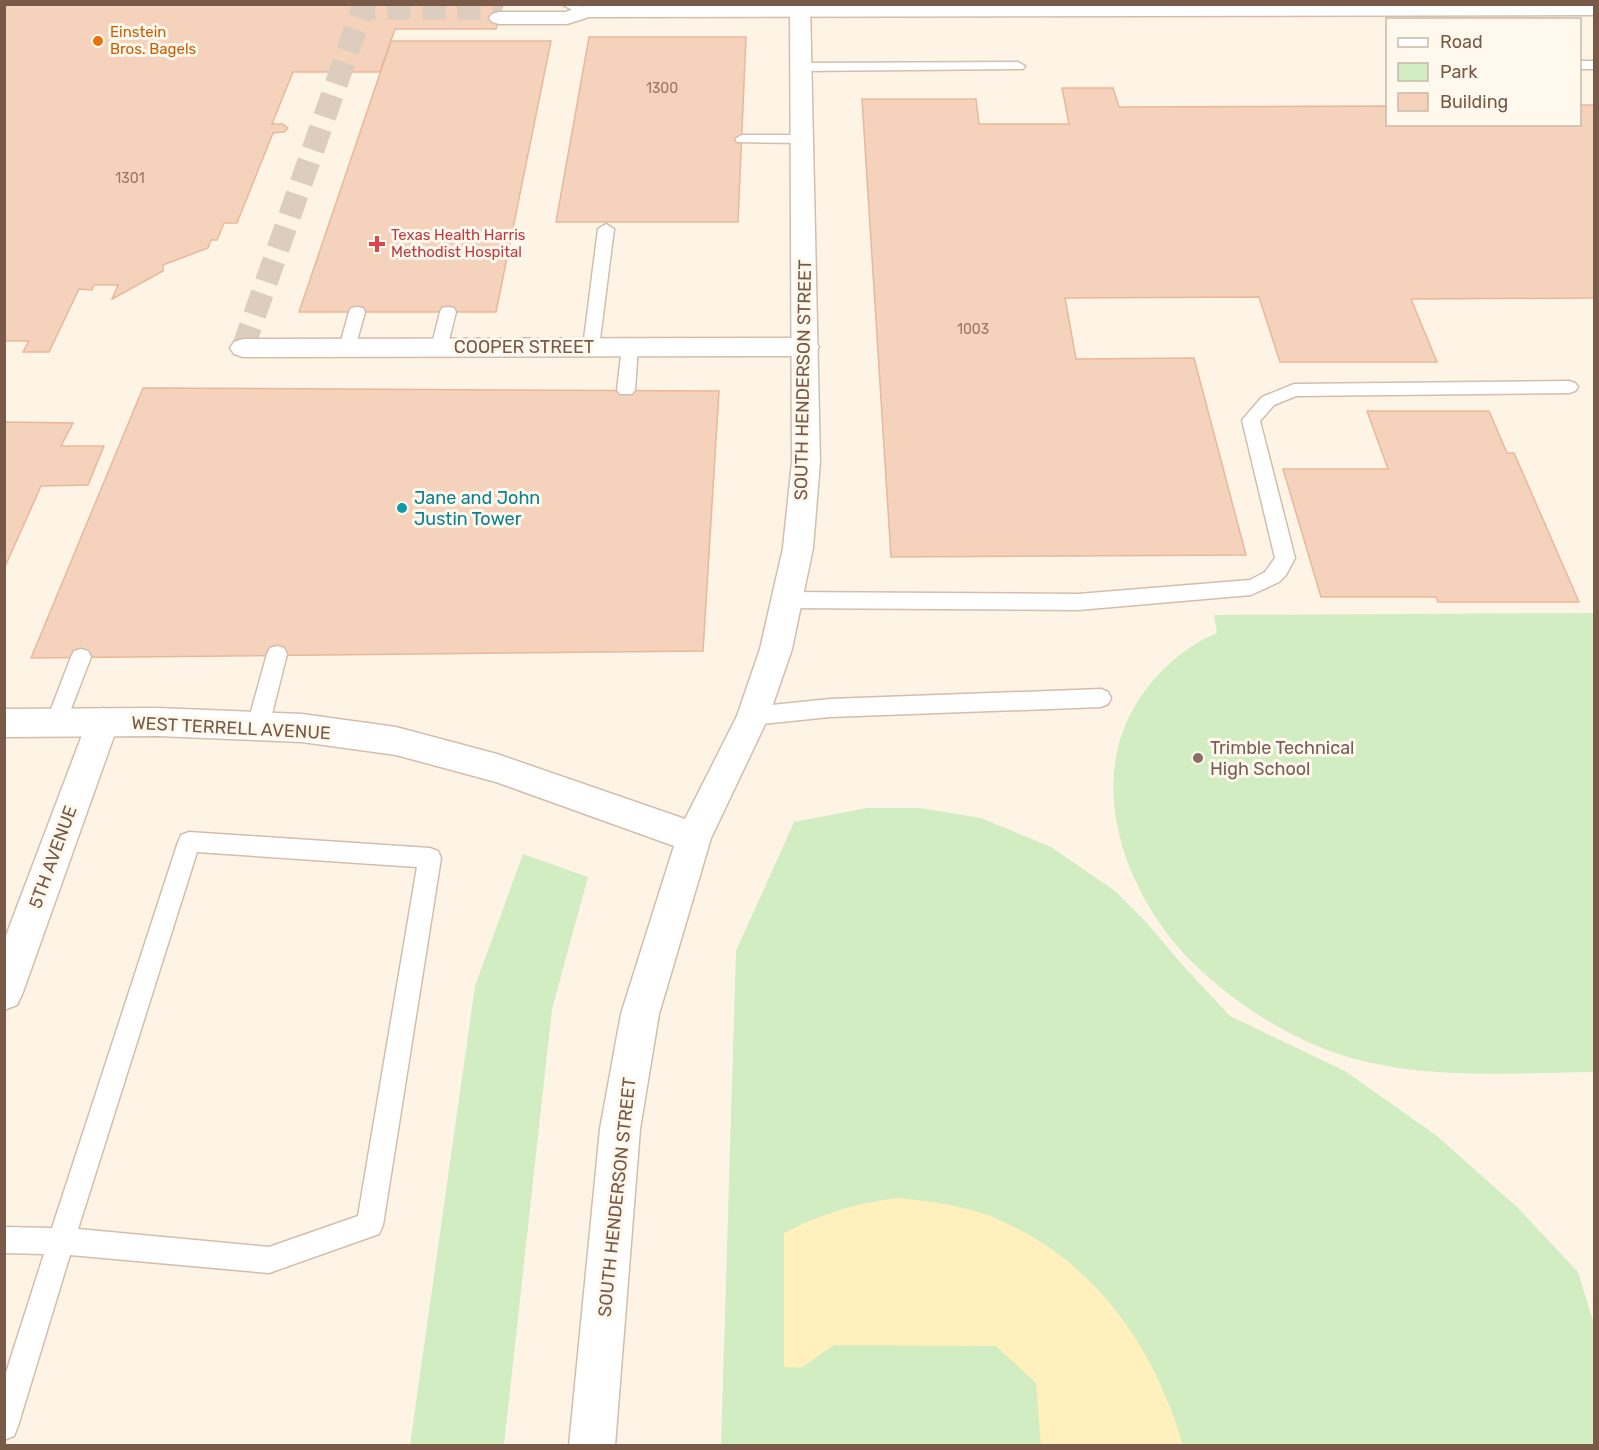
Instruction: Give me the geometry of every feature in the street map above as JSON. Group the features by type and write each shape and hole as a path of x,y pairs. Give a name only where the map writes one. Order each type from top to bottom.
{"street":[{"path":"501,13 567,18 577,8 1594,9"},
{"name":"SOUTH HENDERSON STREET","path":"592,1446 621,1129 640,1014 694,838 753,716 776,649 798,548 806,462 800,8"},
{"name":"COOPER STREET","path":"243,348 806,347"},
{"name":"WEST TERRELL AVENUE","path":"4,723 103,722 302,728 396,741 497,768 694,838"},
{"name":"5TH AVENUE","path":"4,992 103,722"}],"lane":[{"path":"801,67 1018,66"},
{"path":"742,139 802,139"},
{"path":"591,347 606,229"},
{"path":"347,348 357,312"},
{"path":"439,348 447,312"},
{"path":"626,390 630,347"},
{"path":"787,600 1078,602 1251,587 1269,581 1281,570 1285,558 1251,420 1268,400 1294,390 1569,387"},
{"path":"258,726 277,654"},
{"path":"56,722 81,657"},
{"path":"753,716 830,708 1101,698"},
{"path":"4,1240 61,1241 268,1260 370,1225 430,858 189,842 61,1241 4,1426"}],"green space":[{"path":"1594,613 1594,1072 1449,1073 1377,1064 1342,1055 1292,1034 1247,1007 1206,975 1170,938 1134,878 1122,845 1115,811 1114,777 1119,743 1132,711 1148,687 1168,665 1191,647 1217,633 1214,615"},
{"path":"867,808 920,808 981,818 1051,847 1115,891 1230,1016 1345,1071 1437,1136 1518,1208 1578,1272 1594,1324 1594,1445 721,1446 736,951 794,822"},
{"path":"523,854 588,877 552,1009 504,1445 410,1445 475,986"}],"sand":[{"path":"898,1198 979,1212 1038,1240 1068,1262 1095,1286 1139,1343 1171,1409 1183,1445 1041,1445 1036,1383 996,1346 834,1345 801,1368 784,1367 784,1233 839,1210"}],"building":[{"path":"4,4 503,4 496,29 395,29 380,72 293,72 272,124 283,124 288,128 284,132 273,133 237,223 224,223 217,240 211,240 208,248 163,265 163,271 112,299 118,285 94,285 92,290 79,289 49,352 23,352 29,341 4,341"},
{"path":"589,37 746,37 738,222 556,222"},
{"path":"391,41 551,41 496,312 299,312"},
{"path":"1062,88 1113,88 1119,107 1386,106 1386,126 1581,126 1581,105 1594,105 1594,298 1411,299 1437,362 1280,362 1259,297 1065,298 1076,359 1194,358 1246,555 891,557 862,99 976,99 979,124 1069,124"},
{"name":"Jane and John Justin Tower","path":"143,388 719,391 703,651 31,658"},
{"path":"1367,411 1489,411 1507,453 1514,453 1579,602 1438,602 1436,597 1321,597 1283,469 1388,469"},
{"path":"4,422 73,423 61,446 104,446 88,485 41,486 4,569"}],"tunnel":[{"path":"363,8 364,4"},
{"path":"243,348 363,8 502,8"}],"place":[{"name":"Einstein Bros. Bagels","path":"98,41"},
{"name":"Texas Health Harris Methodist Hospital","path":"377,244"},
{"name":"Jane and John Justin Tower","path":"402,508"},
{"name":"Trimble Technical High School","path":"1198,758"}]}
